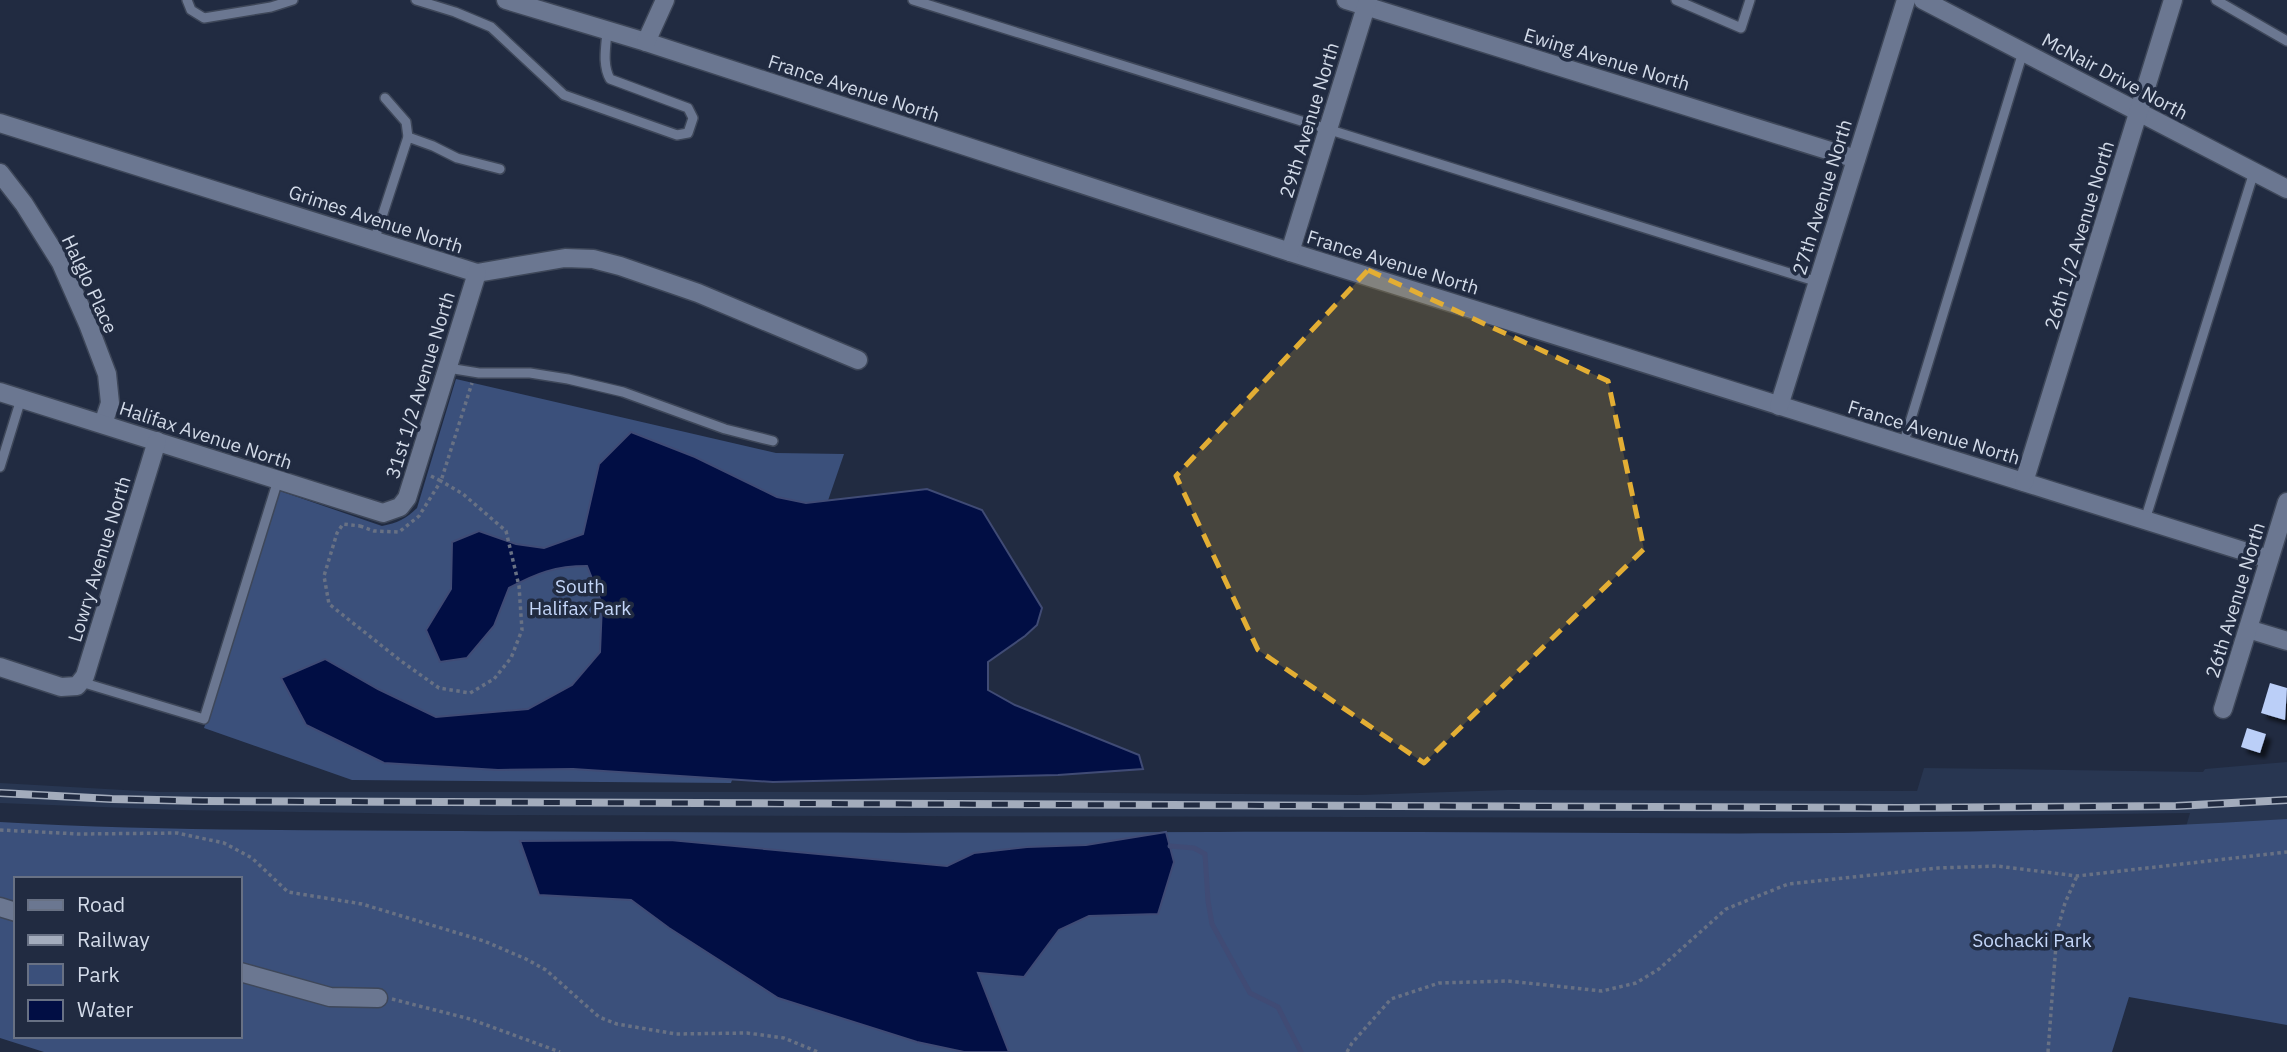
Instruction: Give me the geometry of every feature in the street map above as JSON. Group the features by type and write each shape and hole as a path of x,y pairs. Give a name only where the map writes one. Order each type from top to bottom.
{"street":[{"name":"France Avenue North","path":"506,0 646,42 1290,252 2269,559"},
{"path":"646,42 665,0"},
{"name":"Ewing Avenue North","path":"1346,0 1367,3 1856,159"},
{"name":"27th Avenue North","path":"1779,406 1906,0"},
{"name":"McNair Drive North","path":"1923,0 2287,189"},
{"name":"26th 1/2 Avenue North","path":"2024,482 2173,0"},
{"name":"29th Avenue North","path":"1290,252 1367,3"},
{"name":"Grimes Avenue North","path":"0,123 477,273 565,258 593,259 620,266 698,293 858,360"},
{"name":"Halglo Place","path":"0,173 24,204 61,263 88,324 107,374 110,403 103,424"},
{"name":"31st 1/2 Avenue North","path":"400,507 407,498 477,273"},
{"name":"Halifax Avenue North","path":"0,392 383,513 400,507"},
{"name":"Lowry Avenue North","path":"79,684 85,676 157,442"},
{"name":"26th Avenue North","path":"2223,709 2286,511"},
{"path":"2248,629 2287,641"},
{"path":"0,667 61,687 79,684"},
{"path":"242,973 330,997 378,998"}],"lane":[{"path":"187,0 191,10 204,18 271,8 293,0"},
{"path":"416,0 491,27 564,95 677,135 688,133 693,118 688,108 610,79 604,60 607,30"},
{"path":"913,0 1818,282"},
{"path":"1676,0 1741,28 1750,0"},
{"path":"2216,0 2287,41"},
{"path":"1903,444 2023,52"},
{"path":"374,241 408,137 406,122 385,98"},
{"path":"408,137 414,137 464,161 500,169"},
{"path":"2145,520 2254,172"},
{"path":"448,368 475,372 530,373 623,392 712,425 773,441"},
{"path":"0,467 21,399"},
{"path":"79,684 204,719 278,480"}],"path":[{"path":"416,469 441,481 463,494 506,531 519,586 522,630 511,658 494,679 470,693 439,688 401,661 330,604 324,576 337,533 343,524 374,531 399,532 419,516 441,481 475,372"},
{"path":"360,526 365,507"},
{"path":"0,831 79,834 177,833 224,843 252,858 288,892 362,904 484,941 526,959 546,970 598,1017 617,1024 676,1034 747,1033 772,1036 784,1038 817,1052"},
{"path":"1347,1052 1391,999 1439,983 1508,981 1602,991 1636,983 1659,970 1726,909 1788,884 1938,868 1997,866 2077,876 2287,852"},
{"path":"2048,1052 2057,931 2077,876"},
{"path":"378,998 401,999 470,1019 560,1052"}],"highlighted area":[{"path":"1368,270 1608,381 1644,549 1424,763 1258,650 1176,476"}],"shaded area":[{"path":"2287,762 2287,840 2181,844 2190,813 1780,818 490,815 178,810 0,803 0,783 159,792 1361,795 1507,790 1917,791 1924,768 2203,772 2205,769"}],"green space":[{"name":"South Halifax Park","path":"456,379 776,453 844,454 731,783 352,780 204,728 280,491 382,526 405,518 417,508"},
{"name":"Sochacki Park","path":"2287,819 2287,1025 2129,997 2112,1052 44,1052 0,1038 0,822 230,829 744,832 1886,833"}],"water":[{"path":"631,432 695,457 777,497 806,503 927,489 982,510 1042,608 1037,625 988,662 988,690 1015,705 1139,755 1143,769 1058,775 773,782 573,769 498,770 384,763 306,725 281,678 325,659 436,717 528,709 572,685 600,652 602,604 587,566 546,571 509,588 494,626 467,658 440,662 426,630 451,589 452,542 479,531 516,544 544,548 583,534 599,464"},
{"path":"1166,832 1174,862 1158,914 1089,916 1059,930 1024,977 978,973 1009,1052 964,1052 917,1042 778,998 669,928 631,900 539,895 520,841 670,840 947,866 974,853 1027,847 1086,845"}],"building":[{"path":"2270,683 2287,688 2285,720 2261,713"},
{"path":"2247,728 2266,734 2260,753 2241,747"}],"waterway":[{"path":"1170,846 1194,848 1205,854 1212,924 1250,993 1278,1007 1301,1052"}],"railway":[{"path":"0,793 203,801 1899,808 2176,806 2287,800"}]}
